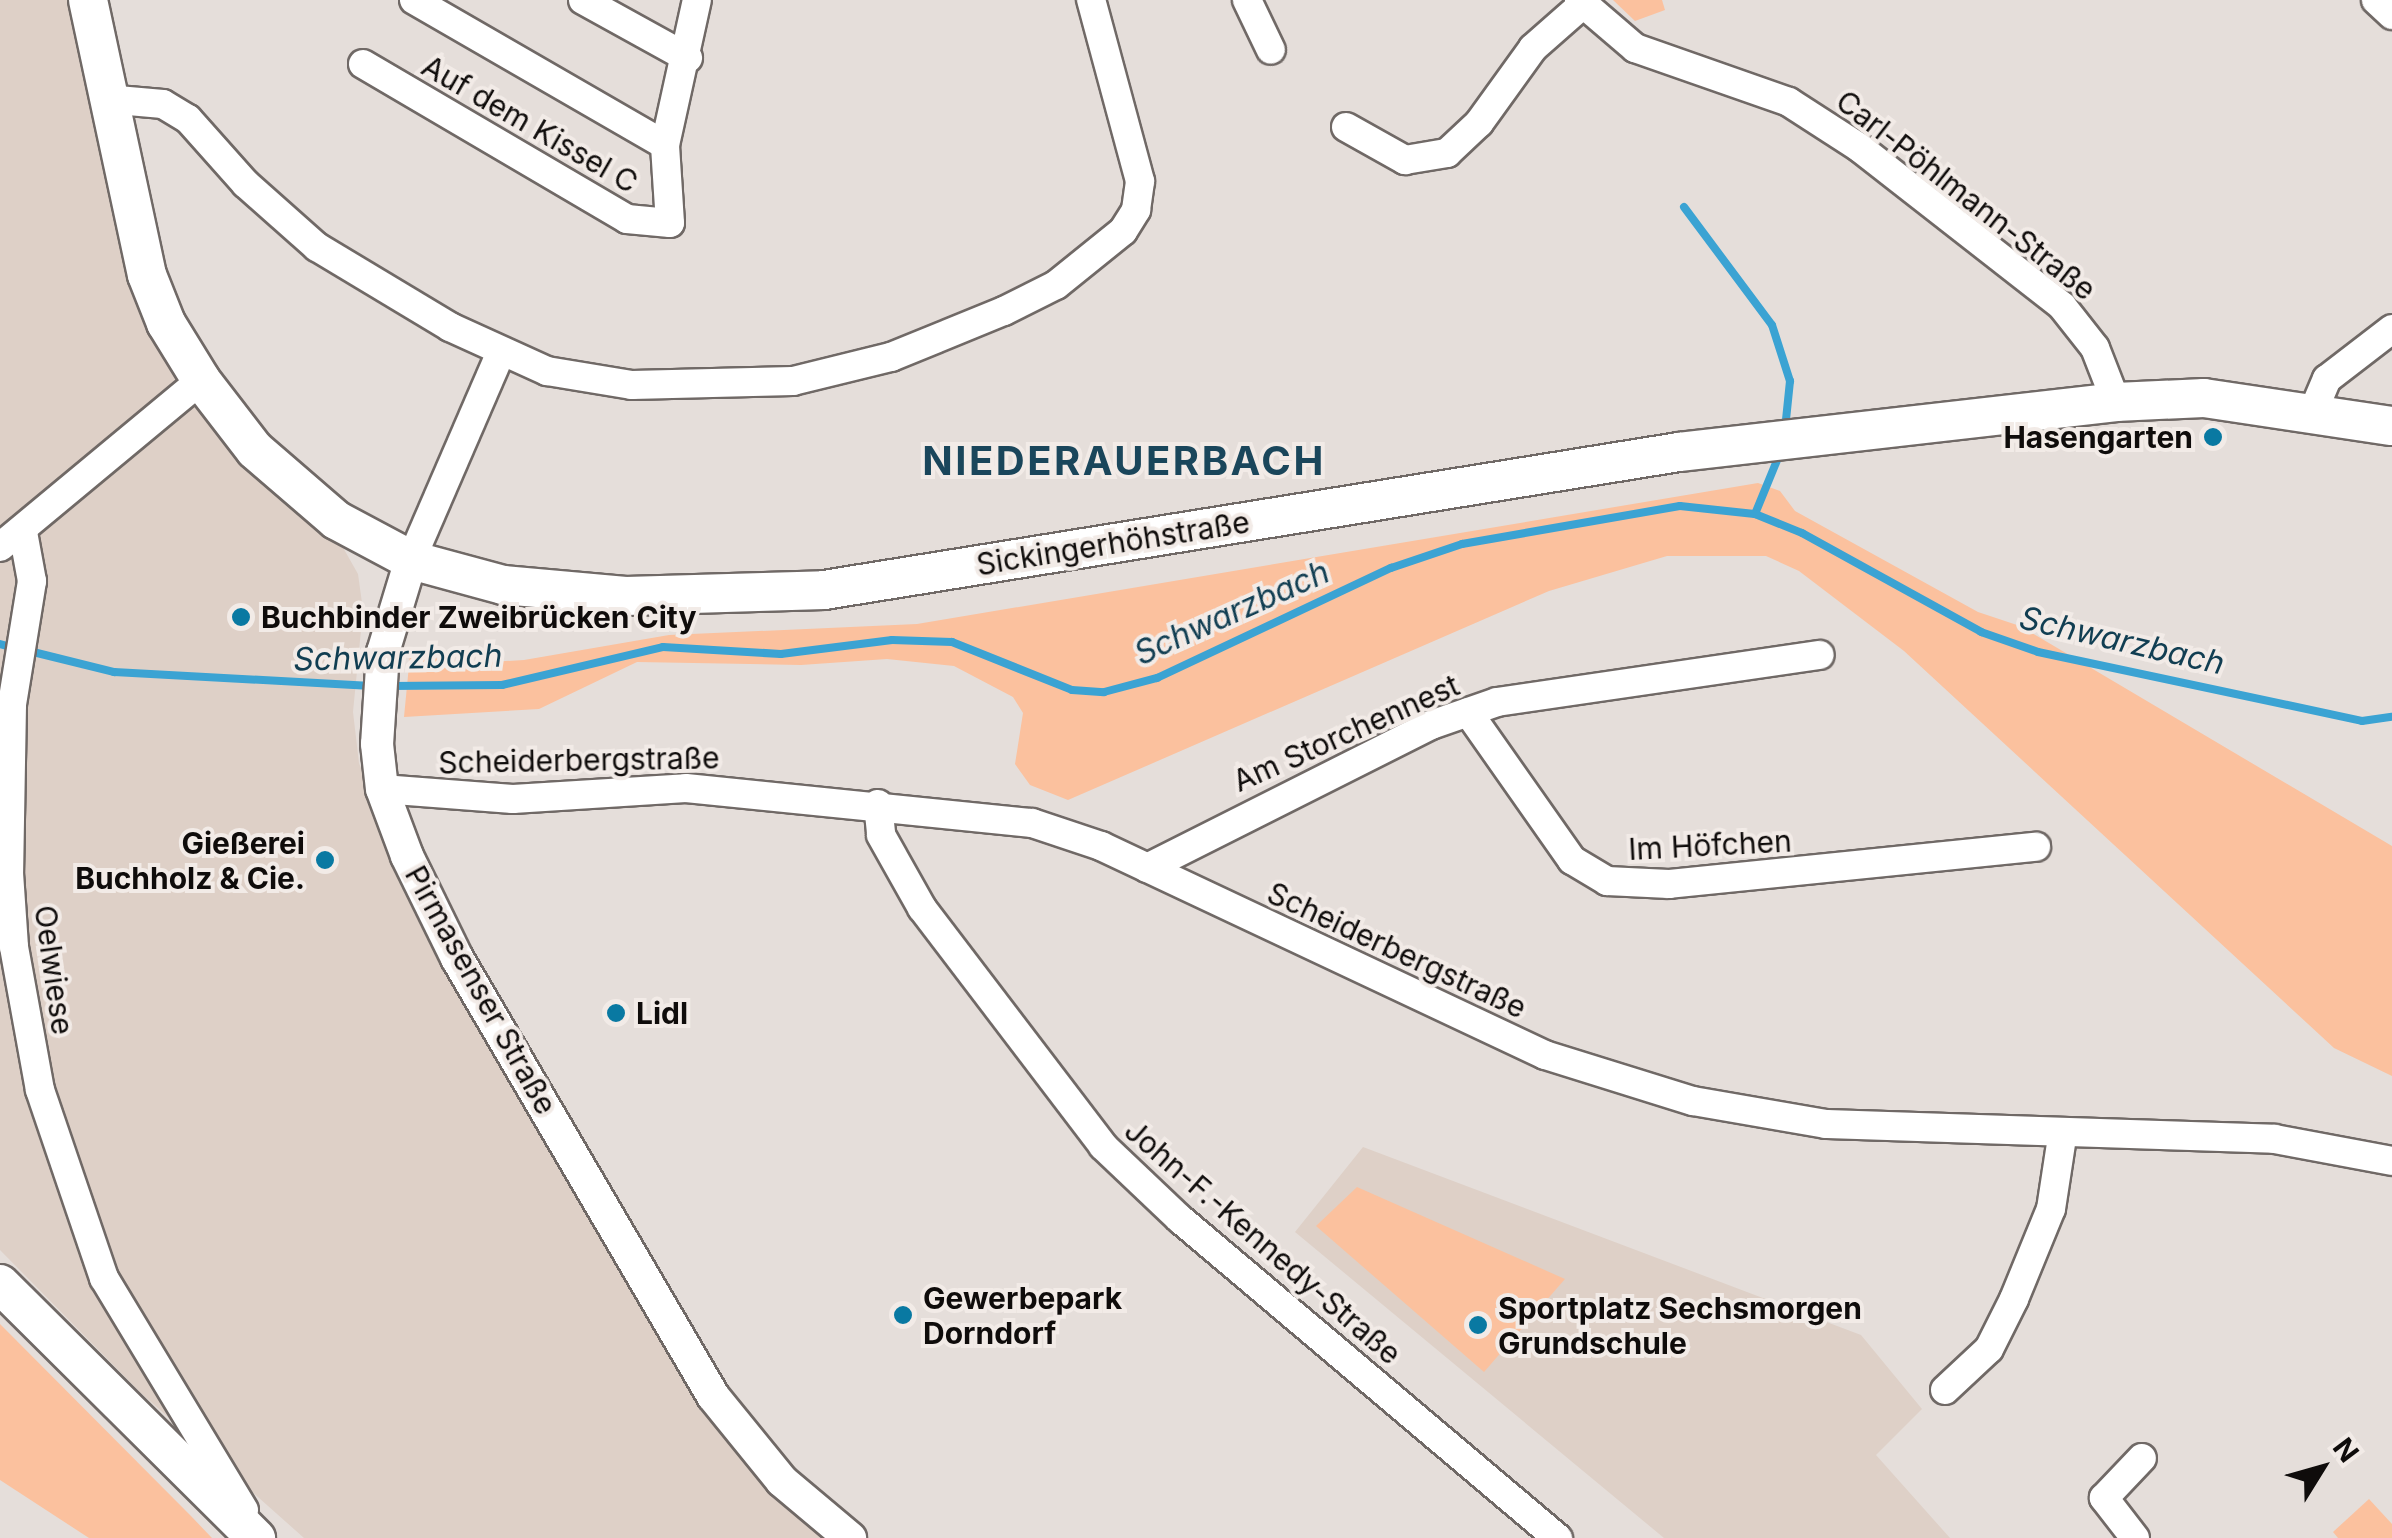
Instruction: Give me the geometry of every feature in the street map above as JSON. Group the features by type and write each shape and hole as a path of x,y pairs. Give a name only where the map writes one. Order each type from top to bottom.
{"main road":[{"path":"88,0 106,99"},
{"name":"Sickingerhöhstraße","path":"106,99 147,275 166,323 201,380 286,480 336,520 411,560 549,591 770,596 1766,439 2116,402 2204,398 2392,426"},
{"path":"0,1284 259,1538"}],"street":[{"path":"414,0 665,146 688,58 697,0"},
{"path":"583,0 688,58"},
{"path":"106,99 163,104 188,118 257,195 317,248 500,352 547,371 632,385 792,382 891,357 1056,285 1123,230 1138,201 1136,157 1091,0"},
{"path":"1247,0 1271,50"},
{"path":"2376,0 2392,15"},
{"path":"1346,128 1406,160 1447,153 1479,123 1532,48 1581,2"},
{"name":"Carl-Pöhlmann-Straße","path":"1581,2 1635,48 1788,102 1860,148 2062,306 2096,348 2116,402"},
{"name":"Auf dem Kissel C","path":"364,64 627,219 670,224 665,146"},
{"path":"2312,414 2327,379 2392,328"},
{"name":"Pirmasenser Straße","path":"500,352 411,560 383,652 378,714 382,789 457,958 713,1396 782,1480 850,1538"},
{"name":"Oelwiese","path":"201,380 125,436 12,540 31,569 29,612 15,686 12,910 45,1112 104,1278 259,1538"},
{"name":"Am Storchennest","path":"1146,868 1264,805 1468,712 1556,691 1820,655"},
{"name":"Im Höfchen","path":"1468,712 1572,860 1607,881 1669,884 2036,847"},
{"name":"Scheiderbergstraße","path":"382,789 514,799 686,788 878,804 1032,824 1146,868 1489,1031 1614,1078 1826,1124 2062,1136 2275,1139 2392,1161"},
{"name":"John-F.-Kennedy-Straße","path":"878,804 886,848 922,908 1103,1146 1166,1207 1558,1538"},
{"path":"1945,1390 1988,1349 2014,1299 2052,1209 2062,1136"},
{"path":"2134,1538 2104,1498 2142,1458"}],"shaded area":[{"path":"0,0 70,0 172,365 216,431 341,544 358,574 363,610 353,712 359,763 379,818 590,1212 831,1538 304,1538 141,1393 0,1250"},
{"path":"1613,0 1662,0 1665,10 1635,21"},
{"path":"1758,483 1780,491 1795,511 1978,612 2020,626 2392,846 2392,1076 2334,1048 1904,651 1799,571 1766,556 1667,556 1549,591 1068,800 1030,785 1015,764 1023,713 1013,697 954,666 887,659 801,665 637,662 539,709 404,717 410,655 471,663 524,660 669,635 917,624"},
{"path":"1363,1147 1861,1335 1922,1409 1876,1455 1950,1538 1664,1538 1295,1232"},
{"name":"Sportplatz Sechsmorgen Grundschule","path":"1357,1187 1565,1279 1484,1372 1316,1226"},
{"path":"0,1324 212,1538 89,1538 0,1480"},
{"path":"2369,1499 2392,1524 2392,1538 2338,1538 2333,1532"}],"waterway":[{"path":"1684,207 1772,325 1790,381 1785,429"},
{"path":"1755,514 1780,453"},
{"name":"Schwarzbach","path":"391,686 502,685 663,647 781,654 892,640 952,642 1072,690 1104,692 1157,678 1391,568 1462,544 1680,506 1755,514 1802,533 1981,632 2038,652 2362,721 2392,717"},
{"name":"Schwarzbach","path":"0,644 15,648"},
{"name":"Schwarzbach","path":"29,651 114,672 372,686"}],"place":[{"name":"Hasengarten","path":"2213,437"},
{"name":"Buchbinder Zweibrücken City","path":"241,617"},
{"name":"Gießerei Buchholz & Cie.","path":"325,860"},
{"name":"Lidl","path":"616,1013"},
{"name":"Gewerbepark Dorndorf","path":"903,1315"},
{"name":"Sportplatz Sechsmorgen Grundschule","path":"1478,1325"}],"district":[{"name":"NIEDERAUERBACH","path":"1124,461"}]}
